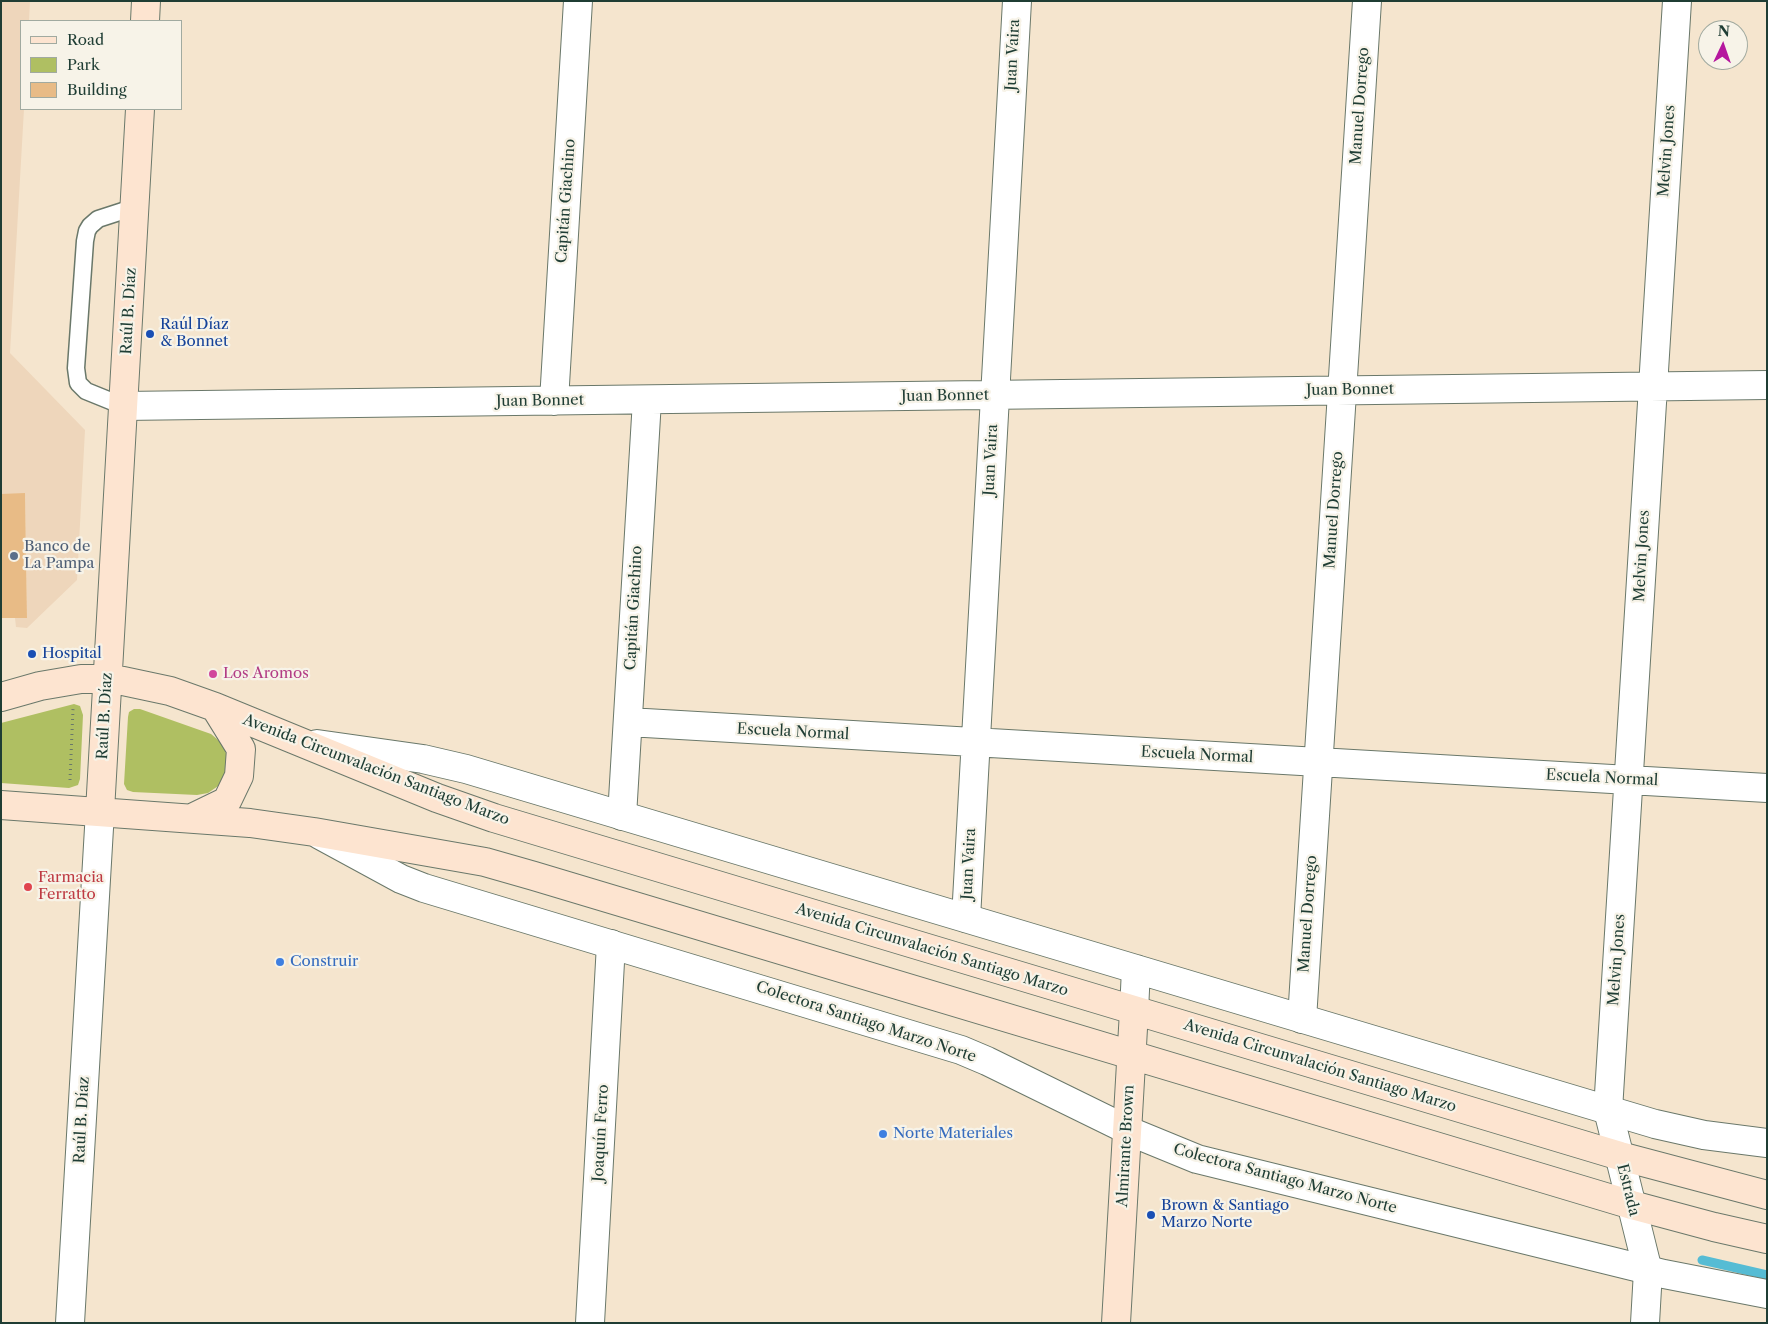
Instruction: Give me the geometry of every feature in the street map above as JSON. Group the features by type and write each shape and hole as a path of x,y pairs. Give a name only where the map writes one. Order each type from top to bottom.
{"main road":[{"path":"145,20 146,1"},
{"name":"Raúl B. Díaz","path":"100,811 140,110"},
{"name":"Avenida Circunvalación Santiago Marzo","path":"1,697 60,682 107,679 154,687 186,696 437,798 494,818 1620,1156 1767,1195"},
{"path":"192,818 227,801 239,776 241,749 215,707"},
{"path":"4,804 250,823 452,856 510,869 1632,1205 1767,1239"},
{"name":"Almirante Brown","path":"1116,1323 1134,1011"}],"street":[{"name":"Capitán Giachino","path":"554,401 578,1"},
{"name":"Juan Vaira","path":"966,918 1016,1"},
{"name":"Manuel Dorrego","path":"1302,1019 1367,1"},
{"name":"Melvin Jones","path":"1608,1110 1677,1"},
{"name":"Juan Bonnet","path":"123,406 1767,385"},
{"name":"Capitán Giachino","path":"622,816 647,400"},
{"name":"Escuela Normal","path":"628,722 1767,788"},
{"path":"298,741 452,765 1608,1110 1688,1132 1767,1144"},
{"name":"Raúl B. Díaz","path":"70,1323 100,811"},
{"name":"Colectora Santiago Marzo Norte","path":"314,832 401,879 424,888 946,1044 987,1061 1171,1150 1207,1162 1648,1271 1767,1294"},
{"name":"Joaquín Ferro","path":"590,1323 611,944"},
{"name":"Almirante Brown","path":"1134,1011 1136,969"},
{"name":"Estrada","path":"1608,1110 1648,1271 1645,1323"}],"lane":[{"path":"123,406 86,391 78,383 76,368 87,230 98,219 134,207"}],"path":[{"path":"69,788 74,704"}],"shaded area":[{"path":"1,1 30,1 29,20 20,20 20,110 24,110 10,353 85,430 77,580 27,628 16,627 15,618 27,617 25,494 1,494"}],"green space":[{"path":"74,704 80,706 83,715 80,779 78,785 69,788 1,783 1,723"},
{"path":"134,709 140,709 211,734 217,739 223,745 228,759 228,770 221,784 208,793 197,795 133,792 127,790 124,784 128,717 129,712"}],"building":[{"name":"Banco de La Pampa","path":"25,493 27,618 1,618 1,494"}],"waterway":[{"path":"1702,1260 1767,1275"}],"place":[{"name":"Raúl Díaz & Bonnet","path":"150,334"},
{"name":"Banco de La Pampa","path":"14,556"},
{"name":"Hospital","path":"32,654"},
{"name":"Los Aromos","path":"213,674"},
{"name":"Farmacia Ferratto","path":"28,887"},
{"name":"Construir","path":"280,962"},
{"name":"Norte Materiales","path":"883,1134"},
{"name":"Brown & Santiago Marzo Norte","path":"1151,1215"}]}
